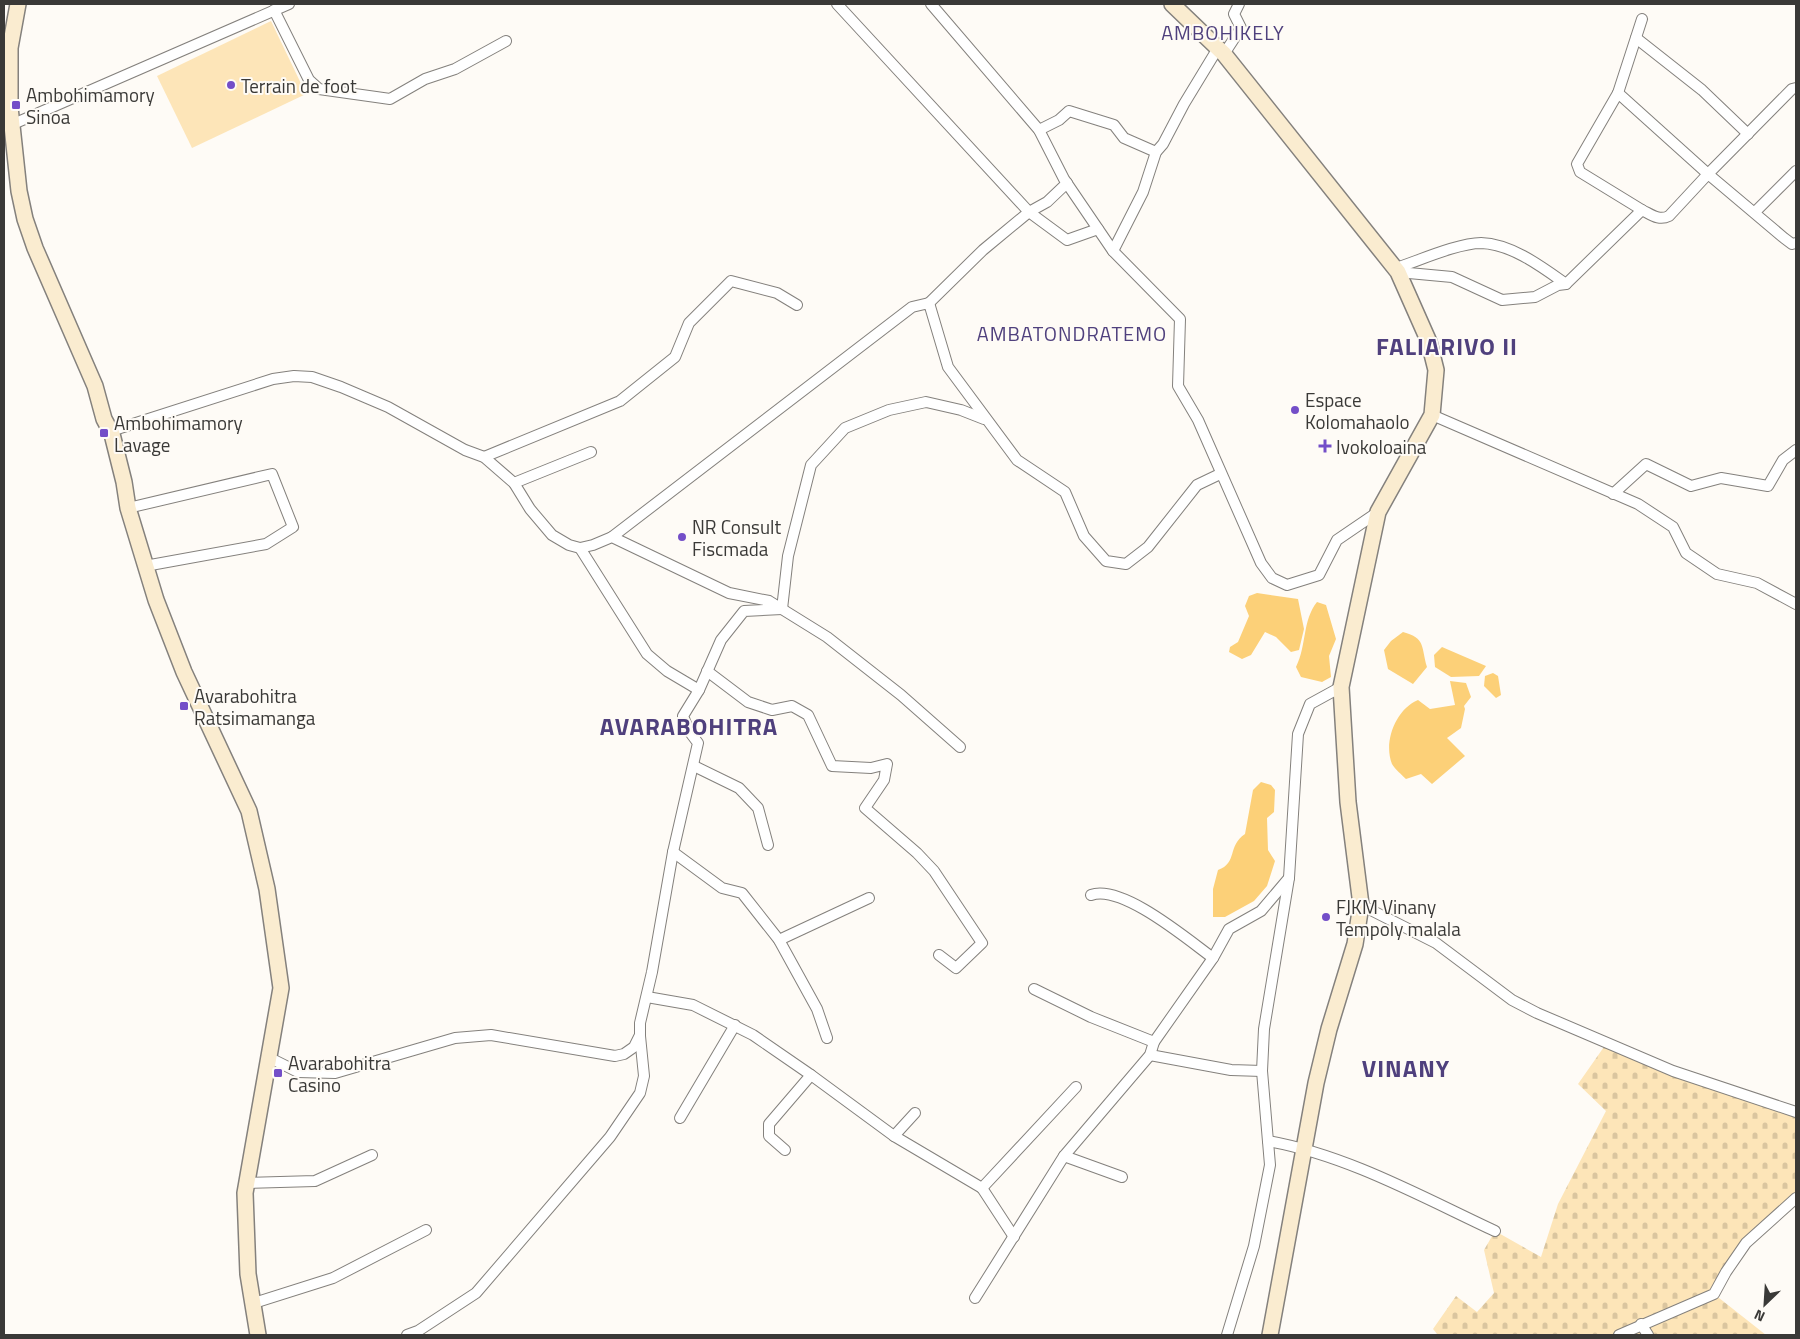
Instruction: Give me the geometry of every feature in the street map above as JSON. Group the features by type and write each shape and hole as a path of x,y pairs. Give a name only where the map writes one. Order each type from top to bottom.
{"street":[{"path":"18,4 10,48 11,125 19,191 25,219 35,248 95,386 104,419 110,431 124,482 128,508 145,566 184,672 250,812 267,889 281,988 247,1182 248,1274 251,1304 258,1335"},
{"path":"838,4 1030,212 1067,240 1098,229"},
{"path":"931,4 1039,130 1066,183 1113,251 1180,319 1178,386 1198,420 1220,474 1261,563 1272,578 1287,585 1319,575 1337,540 1378,512"},
{"path":"1172,4 1221,51 1397,270 1430,342 1436,370 1432,415 1378,512 1341,686 1348,802 1361,905 1355,944 1328,1029 1302,1147 1270,1335"},
{"path":"1113,251 1143,192 1156,152 1163,144 1184,104 1221,51 1241,28 1234,14 1239,4"},
{"path":"11,125 280,6 309,80 319,89 376,98 390,99 425,79 455,69 506,41"},
{"path":"1642,19 1618,93 1587,145 1577,164 1577,169 1654,217 1663,219 1669,216 1792,89 1796,88"},
{"path":"1636,38 1702,90 1748,134"},
{"path":"1618,93 1708,174 1784,238 1796,243"},
{"path":"1039,130 1059,120 1069,111 1114,125 1124,138 1156,152"},
{"path":"1755,212 1796,171"},
{"path":"110,431 273,379 294,376 312,377 388,407 464,450 484,457 514,482 530,509 552,535 569,545 580,548 593,545 612,537 912,307 929,303 983,250 1030,212 1048,202 1066,183"},
{"path":"1397,270 1452,277 1502,300 1535,297 1558,285 1566,284 1642,210"},
{"path":"1397,270 1462,247 1481,243 1530,258 1566,284"},
{"path":"484,457 620,401 675,357 689,323 731,281 777,293 797,305"},
{"path":"929,303 948,367 985,420 1017,460 1065,492 1084,536 1106,561 1126,564 1148,547 1197,485 1220,474"},
{"path":"782,610 788,556 811,465 845,428 889,410 926,402 961,410 985,420"},
{"path":"1432,415 1638,504 1673,527 1686,553 1716,574 1758,583 1796,604"},
{"path":"1613,494 1646,464 1691,486 1721,478 1768,486 1783,460 1796,450"},
{"path":"514,482 591,452"},
{"path":"128,508 272,474 293,527 266,544 145,566"},
{"path":"612,537 700,581 729,593 769,601 827,637 901,695 960,747"},
{"path":"580,548 647,654 667,671 699,690"},
{"path":"407,1335 426,1327 476,1293 610,1137 640,1093 644,1076 640,1023 647,997 672,852 698,744 688,730 683,716 699,690 721,640 744,611 782,610"},
{"path":"707,671 748,702 772,710 792,706 808,715 832,766 872,768 887,764 884,780 865,808 917,853 934,871 982,942 956,968 939,955"},
{"path":"1227,1335 1254,1246 1270,1165 1262,1071 1264,1029 1289,878 1298,734 1310,704 1341,686"},
{"path":"694,766 739,788 758,808 768,844"},
{"path":"672,852 722,888 742,893 779,940 817,1009 827,1038"},
{"path":"975,1298 1064,1156 1150,1055 1154,1042 1213,958 1229,929 1261,911 1289,878"},
{"path":"1091,895 1106,892 1130,901 1213,958"},
{"path":"779,940 869,898"},
{"path":"1361,905 1436,943 1512,1000 1537,1013 1673,1071 1796,1112"},
{"path":"1034,989 1091,1017 1154,1042"},
{"path":"647,997 693,1005 734,1025 811,1075 894,1136 982,1188 1014,1237"},
{"path":"680,1118 734,1025"},
{"path":"270,1058 298,1072 336,1073 455,1038 491,1034 615,1056 624,1054 634,1046 640,1035"},
{"path":"1150,1055 1231,1070 1262,1071"},
{"path":"785,1150 768,1136 769,1124 811,1075"},
{"path":"982,1188 1076,1087"},
{"path":"894,1136 915,1113"},
{"path":"1268,1141 1302,1147 1379,1177 1495,1230"},
{"path":"247,1182 314,1181 372,1155"},
{"path":"1064,1156 1122,1177"},
{"path":"1619,1335 1641,1324 1679,1311 1714,1294 1726,1272 1746,1243 1796,1198"},
{"path":"251,1304 333,1278 426,1230"},
{"path":"1641,1324 1648,1335"}],"green space":[{"name":"Terrain de foot","path":"271,21 306,94 192,148 157,76"},
{"path":"1606,1044 1796,1112 1796,1198 1746,1243 1714,1294 1766,1335 1438,1335 1433,1329 1456,1296 1477,1312 1494,1293 1484,1250 1495,1231 1541,1257 1558,1204 1606,1111 1578,1084"}],"shaded area":[{"path":"1257,593 1298,599 1304,629 1299,650 1291,652 1276,637 1265,632 1251,655 1242,659 1229,652 1230,647 1238,642 1249,616 1245,606 1249,596"},
{"path":"1317,602 1326,605 1336,639 1329,656 1331,677 1322,682 1301,677 1296,667 1302,650 1309,617"},
{"path":"1403,632 1419,640 1427,667 1413,684 1388,669 1384,650 1391,641"},
{"path":"1442,647 1486,666 1479,676 1451,677 1435,667 1434,655"},
{"path":"1493,673 1498,676 1501,695 1496,698 1484,686 1485,676"},
{"path":"1450,681 1466,683 1471,697 1464,706 1461,728 1447,738 1465,756 1432,784 1421,774 1406,779 1392,764 1389,746 1393,727 1403,711 1410,704 1418,700 1430,709 1455,705"},
{"path":"1261,782 1271,785 1275,790 1274,812 1267,818 1268,850 1275,861 1267,886 1254,901 1225,917 1213,917 1213,889 1218,870 1224,867 1231,859 1236,844 1245,834 1253,790"}],"place":[{"name":"Terrain de foot","path":"231,85"},
{"name":"Ambohimamory Sinoa","path":"16,105"},
{"name":"Espace Kolomahaolo","path":"1295,410"},
{"name":"Ambohimamory Lavage","path":"104,433"},
{"name":"Ivokoloaina","path":"1325,446"},
{"name":"NR Consult Fiscmada","path":"682,537"},
{"name":"Avarabohitra Ratsimamanga","path":"184,706"},
{"name":"FJKM Vinany Tempoly malala","path":"1326,917"},
{"name":"Avarabohitra Casino","path":"278,1073"}],"district":[{"name":"AMBOHIKELY","path":"1223,32"},
{"name":"AMBATONDRATEMO","path":"1072,333"},
{"name":"FALIARIVO II","path":"1447,346"},
{"name":"AVARABOHITRA","path":"689,726"},
{"name":"VINANY","path":"1406,1068"}]}
